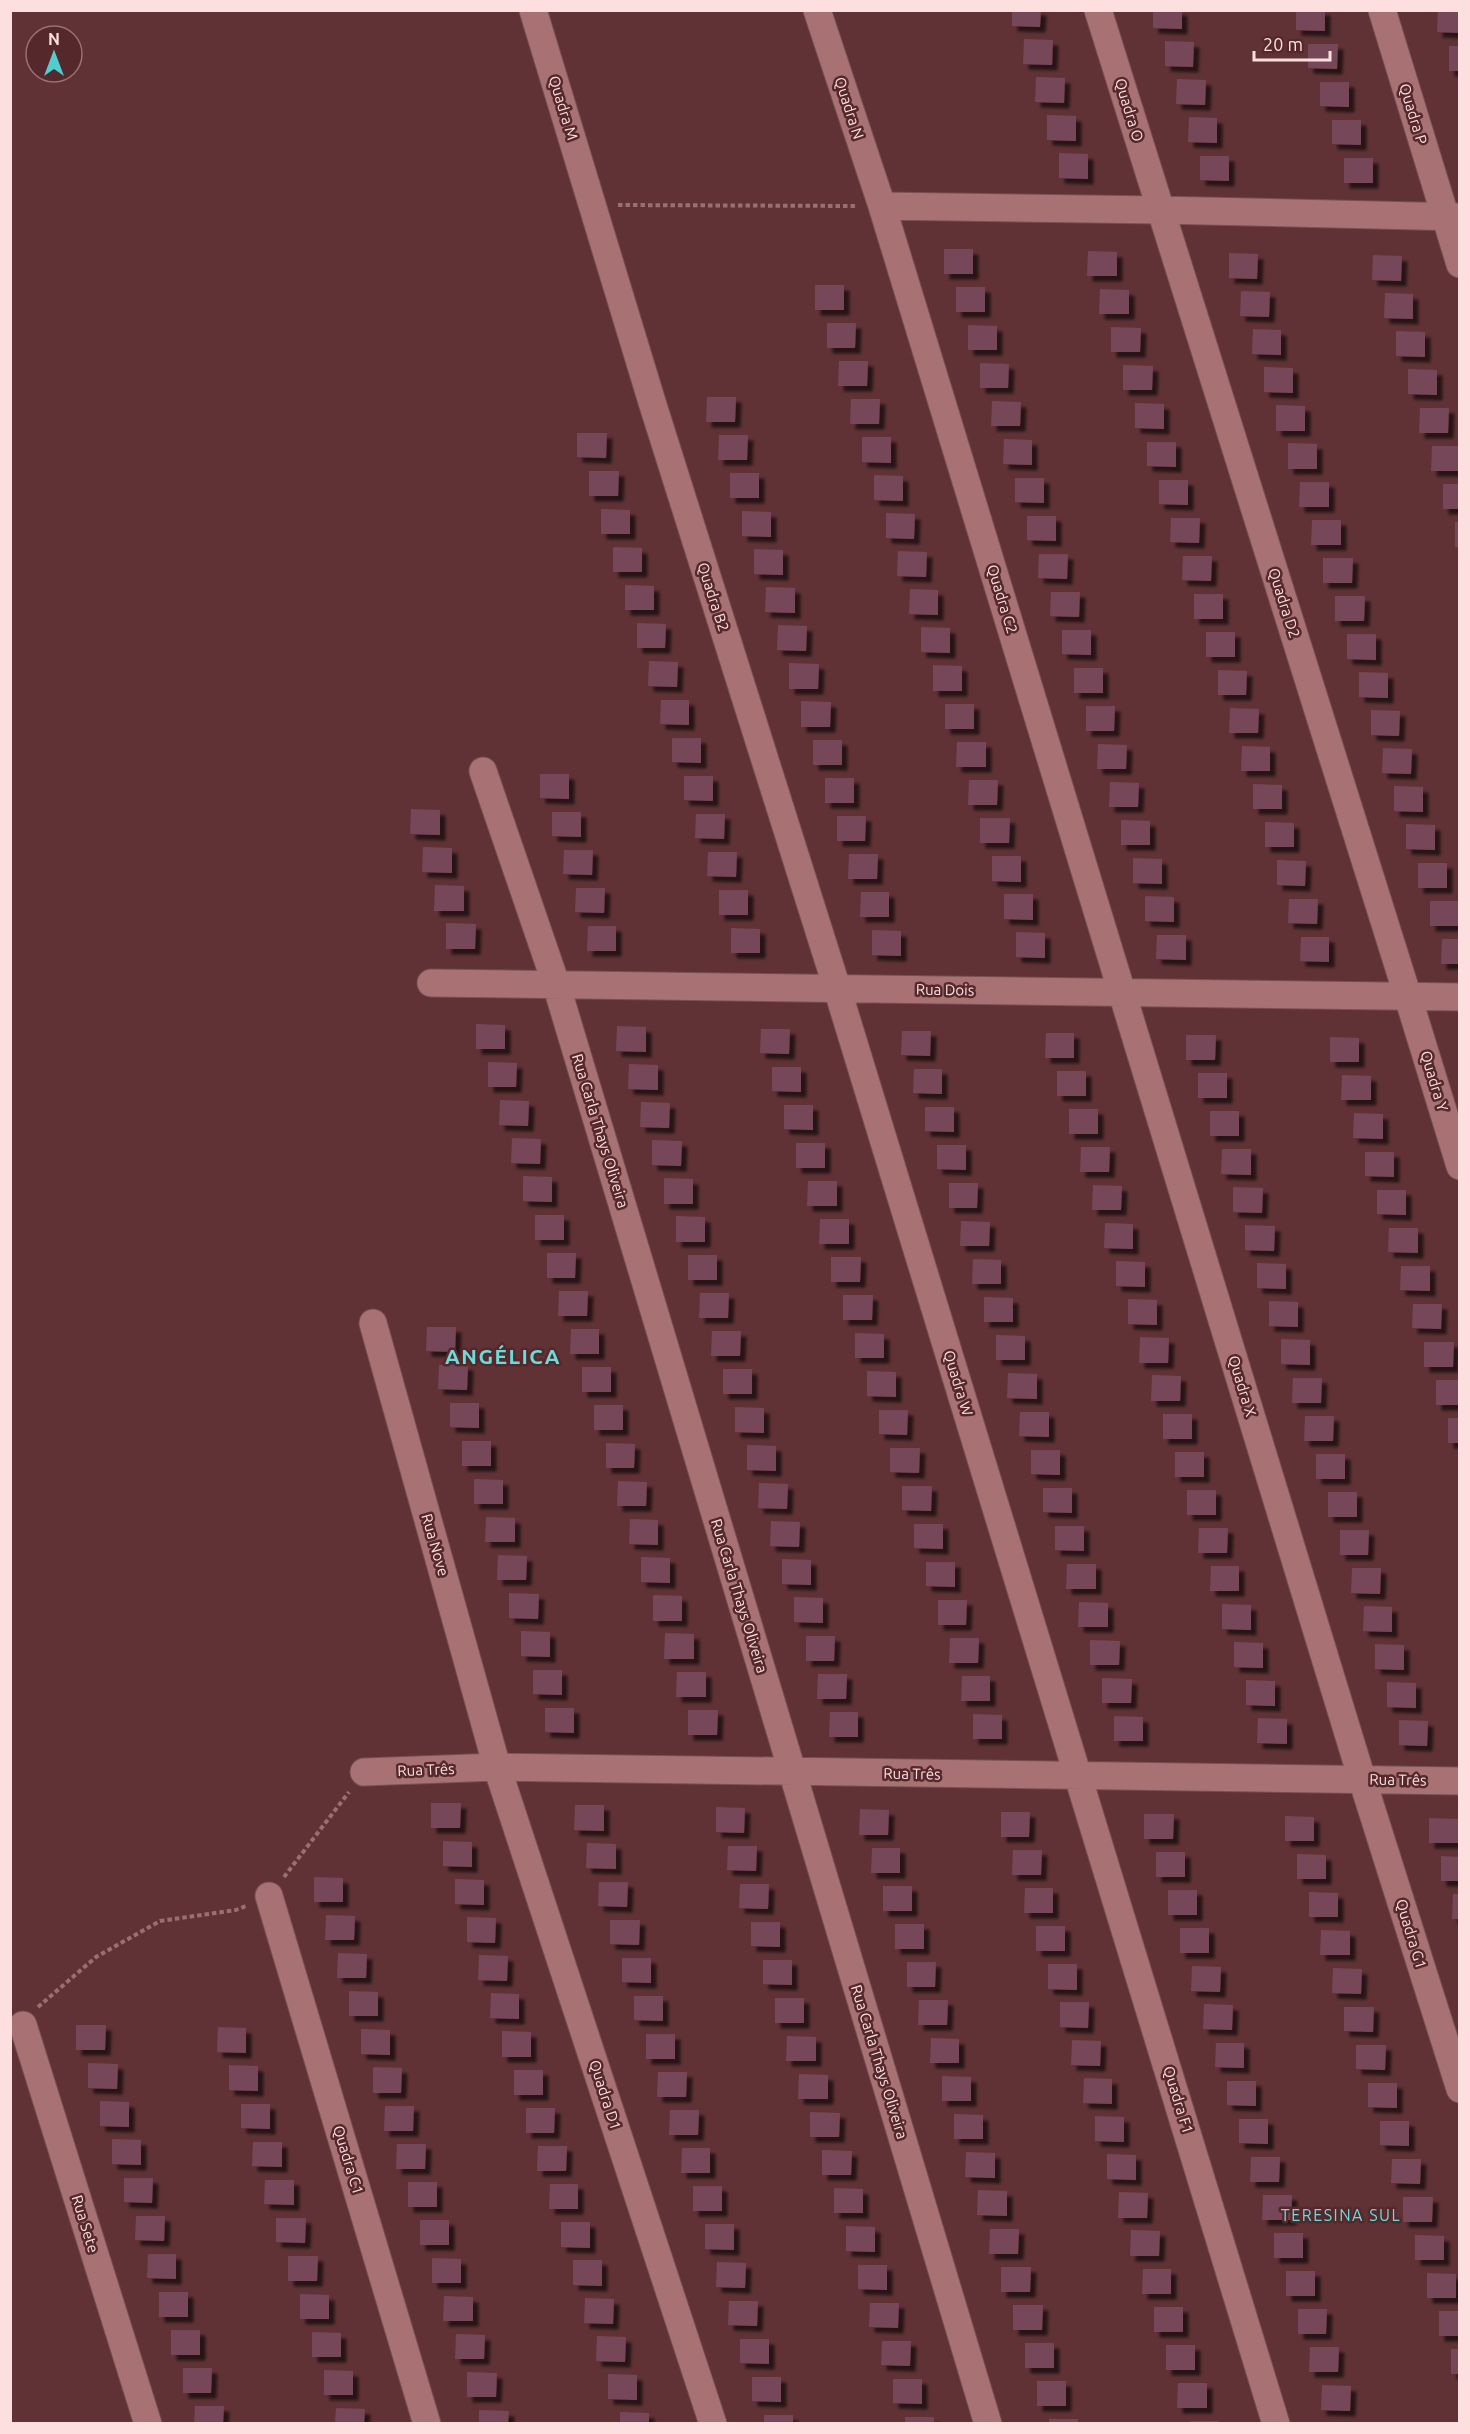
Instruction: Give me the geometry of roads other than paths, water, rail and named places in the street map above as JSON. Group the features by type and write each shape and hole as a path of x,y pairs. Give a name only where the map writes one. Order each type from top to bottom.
{"street":[{"name":"Quadra M","path":"533,10 593,205"},
{"name":"Quadra N","path":"817,10 882,206"},
{"name":"Quadra O","path":"1098,10 1160,210"},
{"name":"Quadra P","path":"1382,10 1452,217 1460,264"},
{"name":"Quadra B2","path":"593,205 652,402 837,988"},
{"path":"882,206 1452,217"},
{"name":"Quadra C2","path":"882,206 1123,992"},
{"name":"Quadra D2","path":"1160,210 1408,996"},
{"name":"Rua Carla Thays Oliveira","path":"483,771 556,984 988,2424"},
{"name":"Rua Dois","path":"431,983 1460,997"},
{"name":"Quadra W","path":"837,988 1079,1777"},
{"name":"Quadra X","path":"1123,992 1362,1779"},
{"name":"Quadra Y","path":"1408,996 1460,1166"},
{"name":"Rua Nove","path":"373,1323 497,1767"},
{"name":"Rua Três","path":"364,1772 497,1767 1460,1781"},
{"name":"Quadra D1","path":"497,1767 713,2424"},
{"name":"Quadra F1","path":"1079,1777 1276,2424"},
{"name":"Quadra G1","path":"1362,1779 1460,2089"},
{"name":"Quadra C1","path":"269,1896 427,2424"},
{"name":"Rua Sete","path":"22,2025 148,2424"}],"district":[{"name":"ANGÉLICA","path":"503,1357"},
{"name":"TERESINA SUL","path":"1341,2215"}]}
